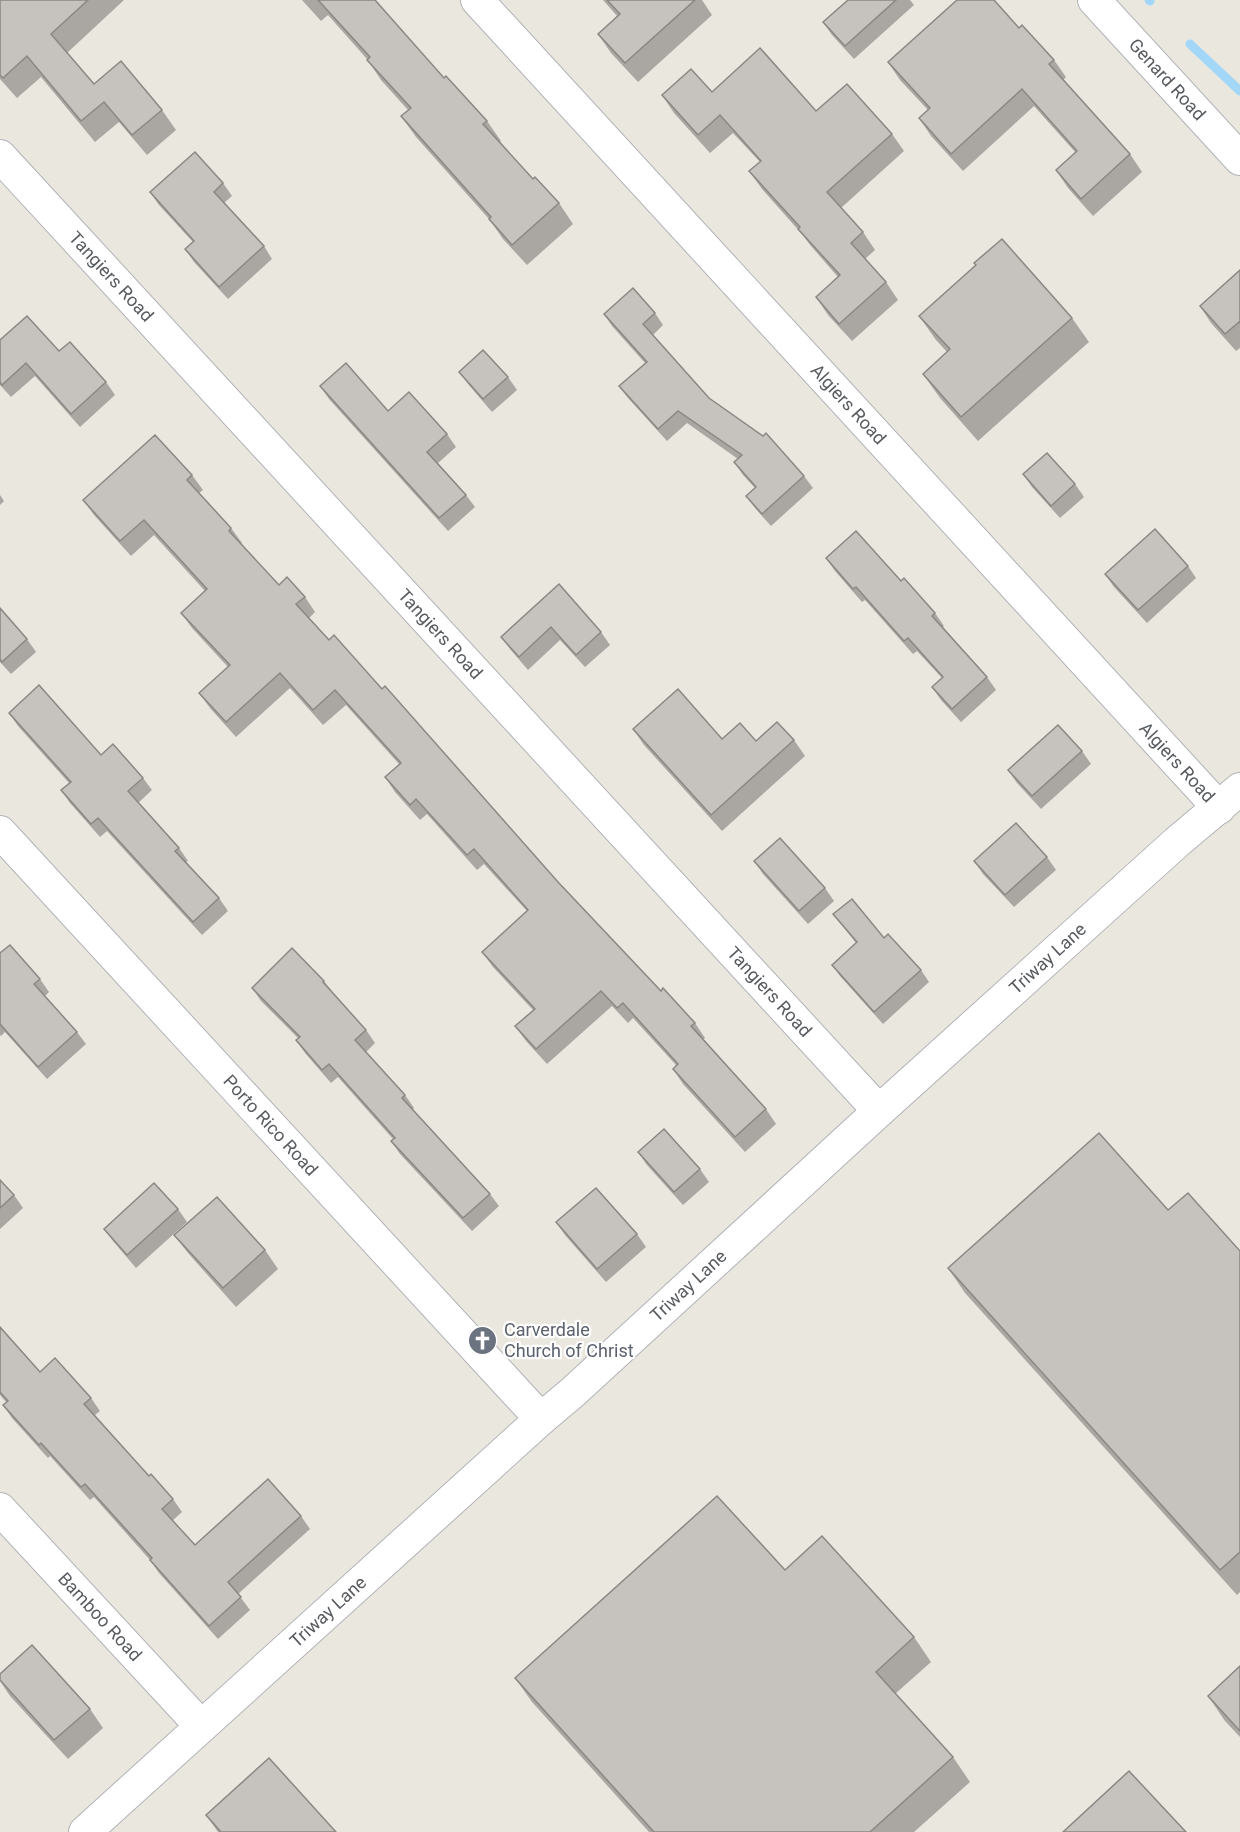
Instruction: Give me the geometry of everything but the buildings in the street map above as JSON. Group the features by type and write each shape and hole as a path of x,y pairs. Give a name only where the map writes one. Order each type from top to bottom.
{"street":[{"name":"Algiers Road","path":"477,0 1230,798"},
{"name":"Genard Road","path":"1094,0 1240,159"},
{"name":"Tangiers Road","path":"0,156 879,1111"},
{"name":"Triway Lane","path":"85,1832 590,1376 879,1111 1177,842 1230,798"},
{"name":"Porto Rico Road","path":"0,832 540,1419"},
{"name":"Bamboo Road","path":"0,1509 201,1726"}],"waterway":[{"path":"1190,44 1240,91"}],"place":[{"name":"Carverdale Church of Christ","path":"483,1340"}]}
